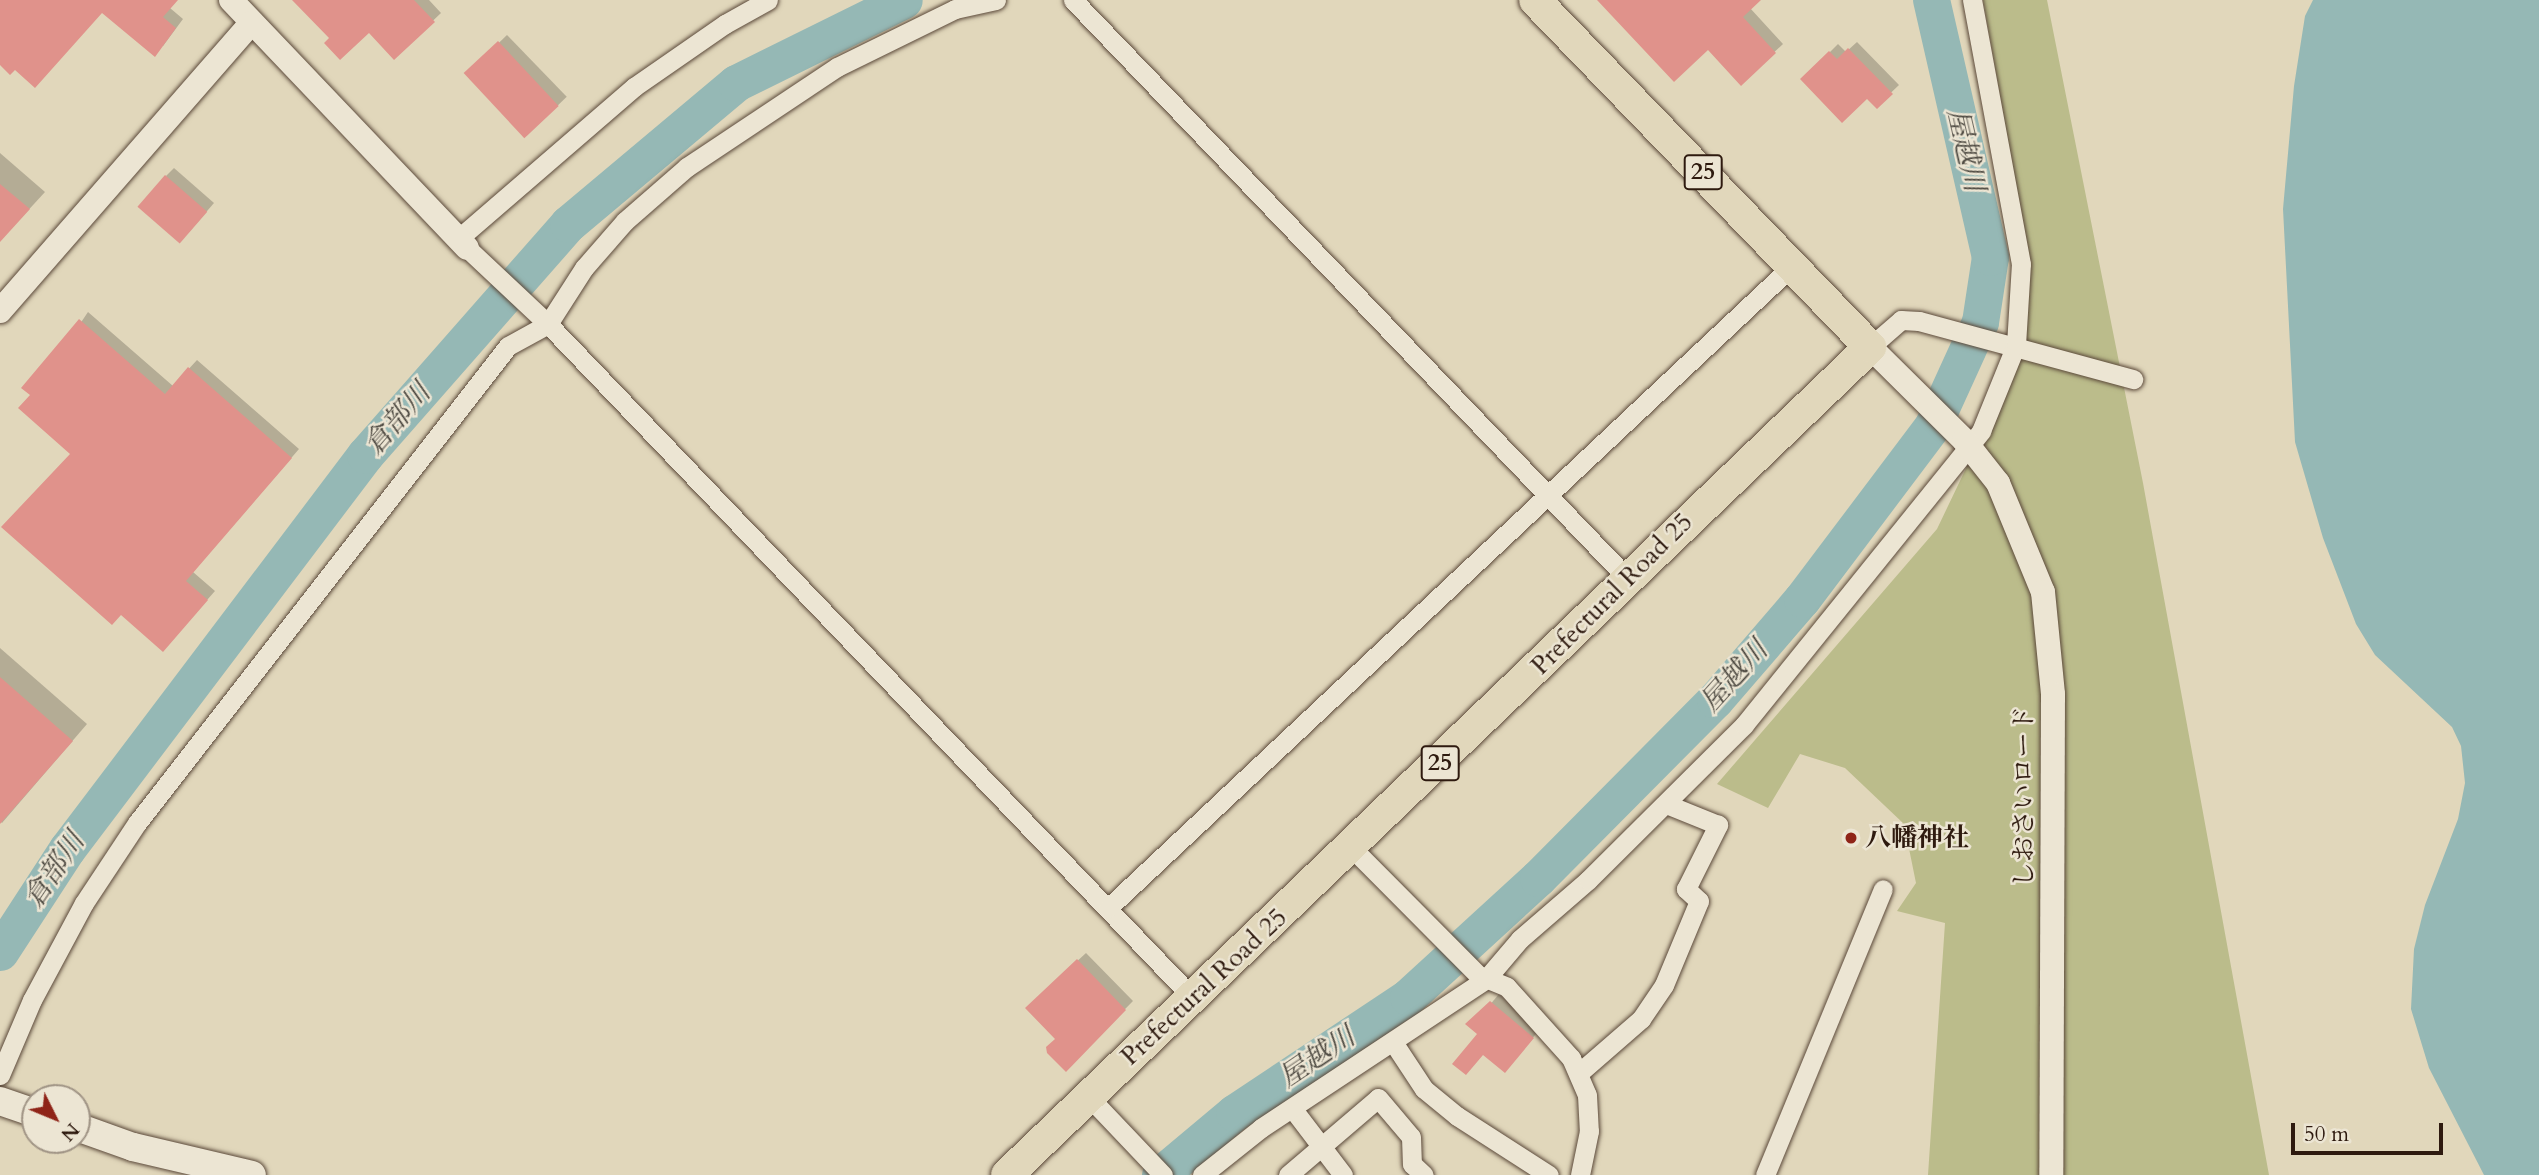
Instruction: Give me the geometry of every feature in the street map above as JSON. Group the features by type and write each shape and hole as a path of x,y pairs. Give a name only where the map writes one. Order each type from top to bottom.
{"main road":[{"name":"25","path":"1535,0 1794,264 1870,346"},
{"name":"Prefectural Road 25","path":"1007,1175 1630,581 1699,507 1870,346"},
{"path":"0,1101 21,1108"},
{"path":"91,1132 133,1147 248,1174"}],"street":[{"path":"230,0 463,243 543,318 1192,997"},
{"path":"463,243 634,87 725,24 768,0"},
{"path":"0,1075 32,1000 84,903 137,823 472,387 508,346 543,318 608,240 687,167 837,67 955,9 996,0"},
{"path":"1073,0 1630,581"},
{"path":"1202,1175 1220,1156 1393,1042 1482,977 1666,804 1744,725 1966,443 1981,431 2011,344 2021,264 1972,0"},
{"path":"0,311 252,22"},
{"path":"1108,908 1546,492 1794,264"},
{"path":"1870,346 1901,320 1919,321 2133,379"},
{"name":"しおさいロード","path":"1870,346 1966,443 1998,483 2043,592 2048,622 2053,707 2051,1175"},
{"path":"1580,1072 1649,1007 1664,985 1699,901 1686,889 1718,825 1666,804"},
{"path":"1352,848 1482,977 1507,988 1580,1072 1587,1095 1589,1131 1580,1175"},
{"path":"1765,1175 1883,888"},
{"path":"1393,1042 1424,1089 1457,1116 1549,1175"},
{"path":"1088,1096 1163,1175"},
{"path":"1288,1175 1378,1098 1412,1137 1412,1164 1424,1175"},
{"path":"1292,1108 1343,1175"}],"green space":[{"path":"1983,0 2047,0 2143,483 2269,1175 1928,1175 1945,923 1897,911 1916,883 1904,824 1845,768 1800,754 1768,808 1717,784 1937,529 2014,368 2030,264"}],"water":[{"path":"2313,0 2539,0 2539,1175 2484,1175 2429,1068 2411,1009 2414,949 2425,905 2458,819 2465,783 2461,746 2452,727 2375,655 2356,624 2323,538 2295,442 2283,209 2294,86 2305,16"}],"building":[{"path":"0,0 178,0 163,17 176,28 155,57 102,13 35,88 15,70 10,75 0,65"},
{"path":"292,0 414,0 435,22 394,60 369,33 340,60 324,43 329,38"},
{"path":"1597,0 1761,0 1743,17 1776,53 1741,86 1708,50 1674,82"},
{"path":"498,41 559,106 524,138 464,73"},
{"path":"1848,48 1893,94 1877,109 1867,99 1842,123 1800,79 1829,51 1837,59"},
{"path":"165,175 207,212 180,243 137,207"},
{"path":"0,184 30,209 0,242"},
{"path":"79,319 165,394 188,367 292,458 186,581 208,600 163,652 121,615 112,625 1,527 70,454 18,408 30,395 21,388"},
{"path":"0,677 73,741 0,824"},
{"path":"1077,959 1126,1010 1066,1072 1047,1053 1046,1047 1055,1039 1025,1008"},
{"path":"1490,1001 1534,1038 1505,1073 1483,1055 1466,1075 1452,1064 1477,1034 1465,1024"}],"waterway":[{"name":"倉部川","path":"0,952 67,849 365,455 568,224 736,83 904,0"},
{"name":"屋越川","path":"1160,1175 1234,1113 1408,997 1538,878 1715,700 1802,599 1933,425 1980,322 1990,257 1931,0"}],"place":[{"name":"八幡神社","path":"1851,838"}]}
